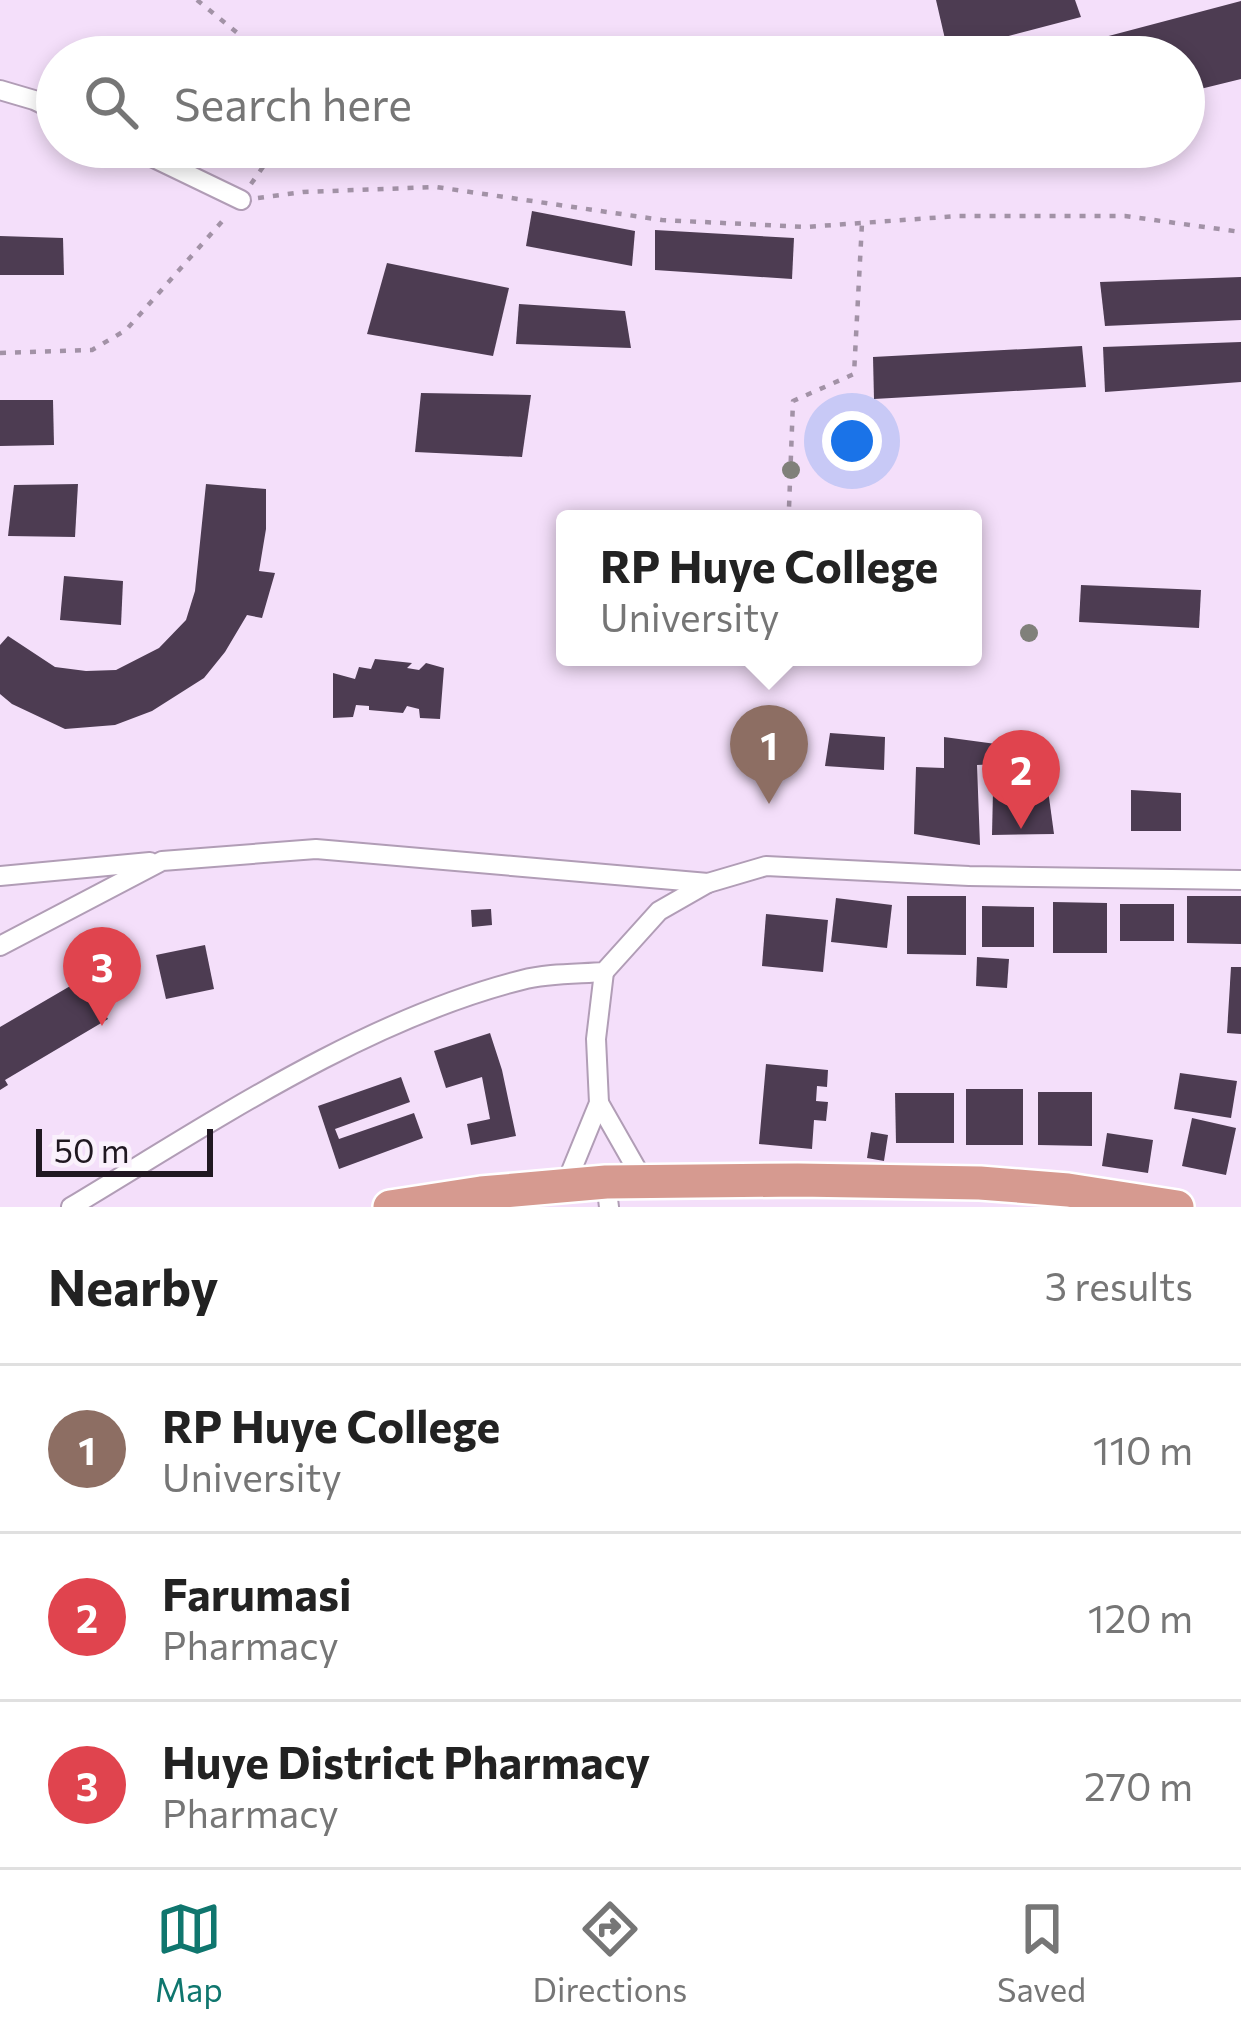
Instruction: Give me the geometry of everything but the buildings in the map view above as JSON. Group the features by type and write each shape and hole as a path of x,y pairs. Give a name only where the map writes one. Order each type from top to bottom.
{"highway":[{"path":"390,1207 565,1186 608,1194 644,1181 980,1183 1068,1190 1177,1207"}],"street":[{"path":"0,90 36,101"},
{"path":"175,168 241,200"},
{"path":"0,876 316,849 708,883"},
{"path":"2,941 162,861"},
{"path":"565,1186 598,1103 596,1039 604,972 659,911 708,883 766,866 969,876 1241,880"},
{"path":"70,1207 348,1046 436,1006 527,978 604,972"},
{"path":"598,1103 644,1181"}],"path":[{"path":"197,0 241,36"},
{"path":"0,352 92,350 127,330 241,200 263,168"},
{"path":"241,200 303,192 436,187 662,220 805,227 959,216 1125,216 1241,232"},
{"path":"788,510 793,401 854,374 862,223"}],"place":[{"name":"RP Huye College","path":"769,804"},
{"name":"Farumasi","path":"1021,829"},
{"name":"Huye District Pharmacy","path":"102,1026"}]}
